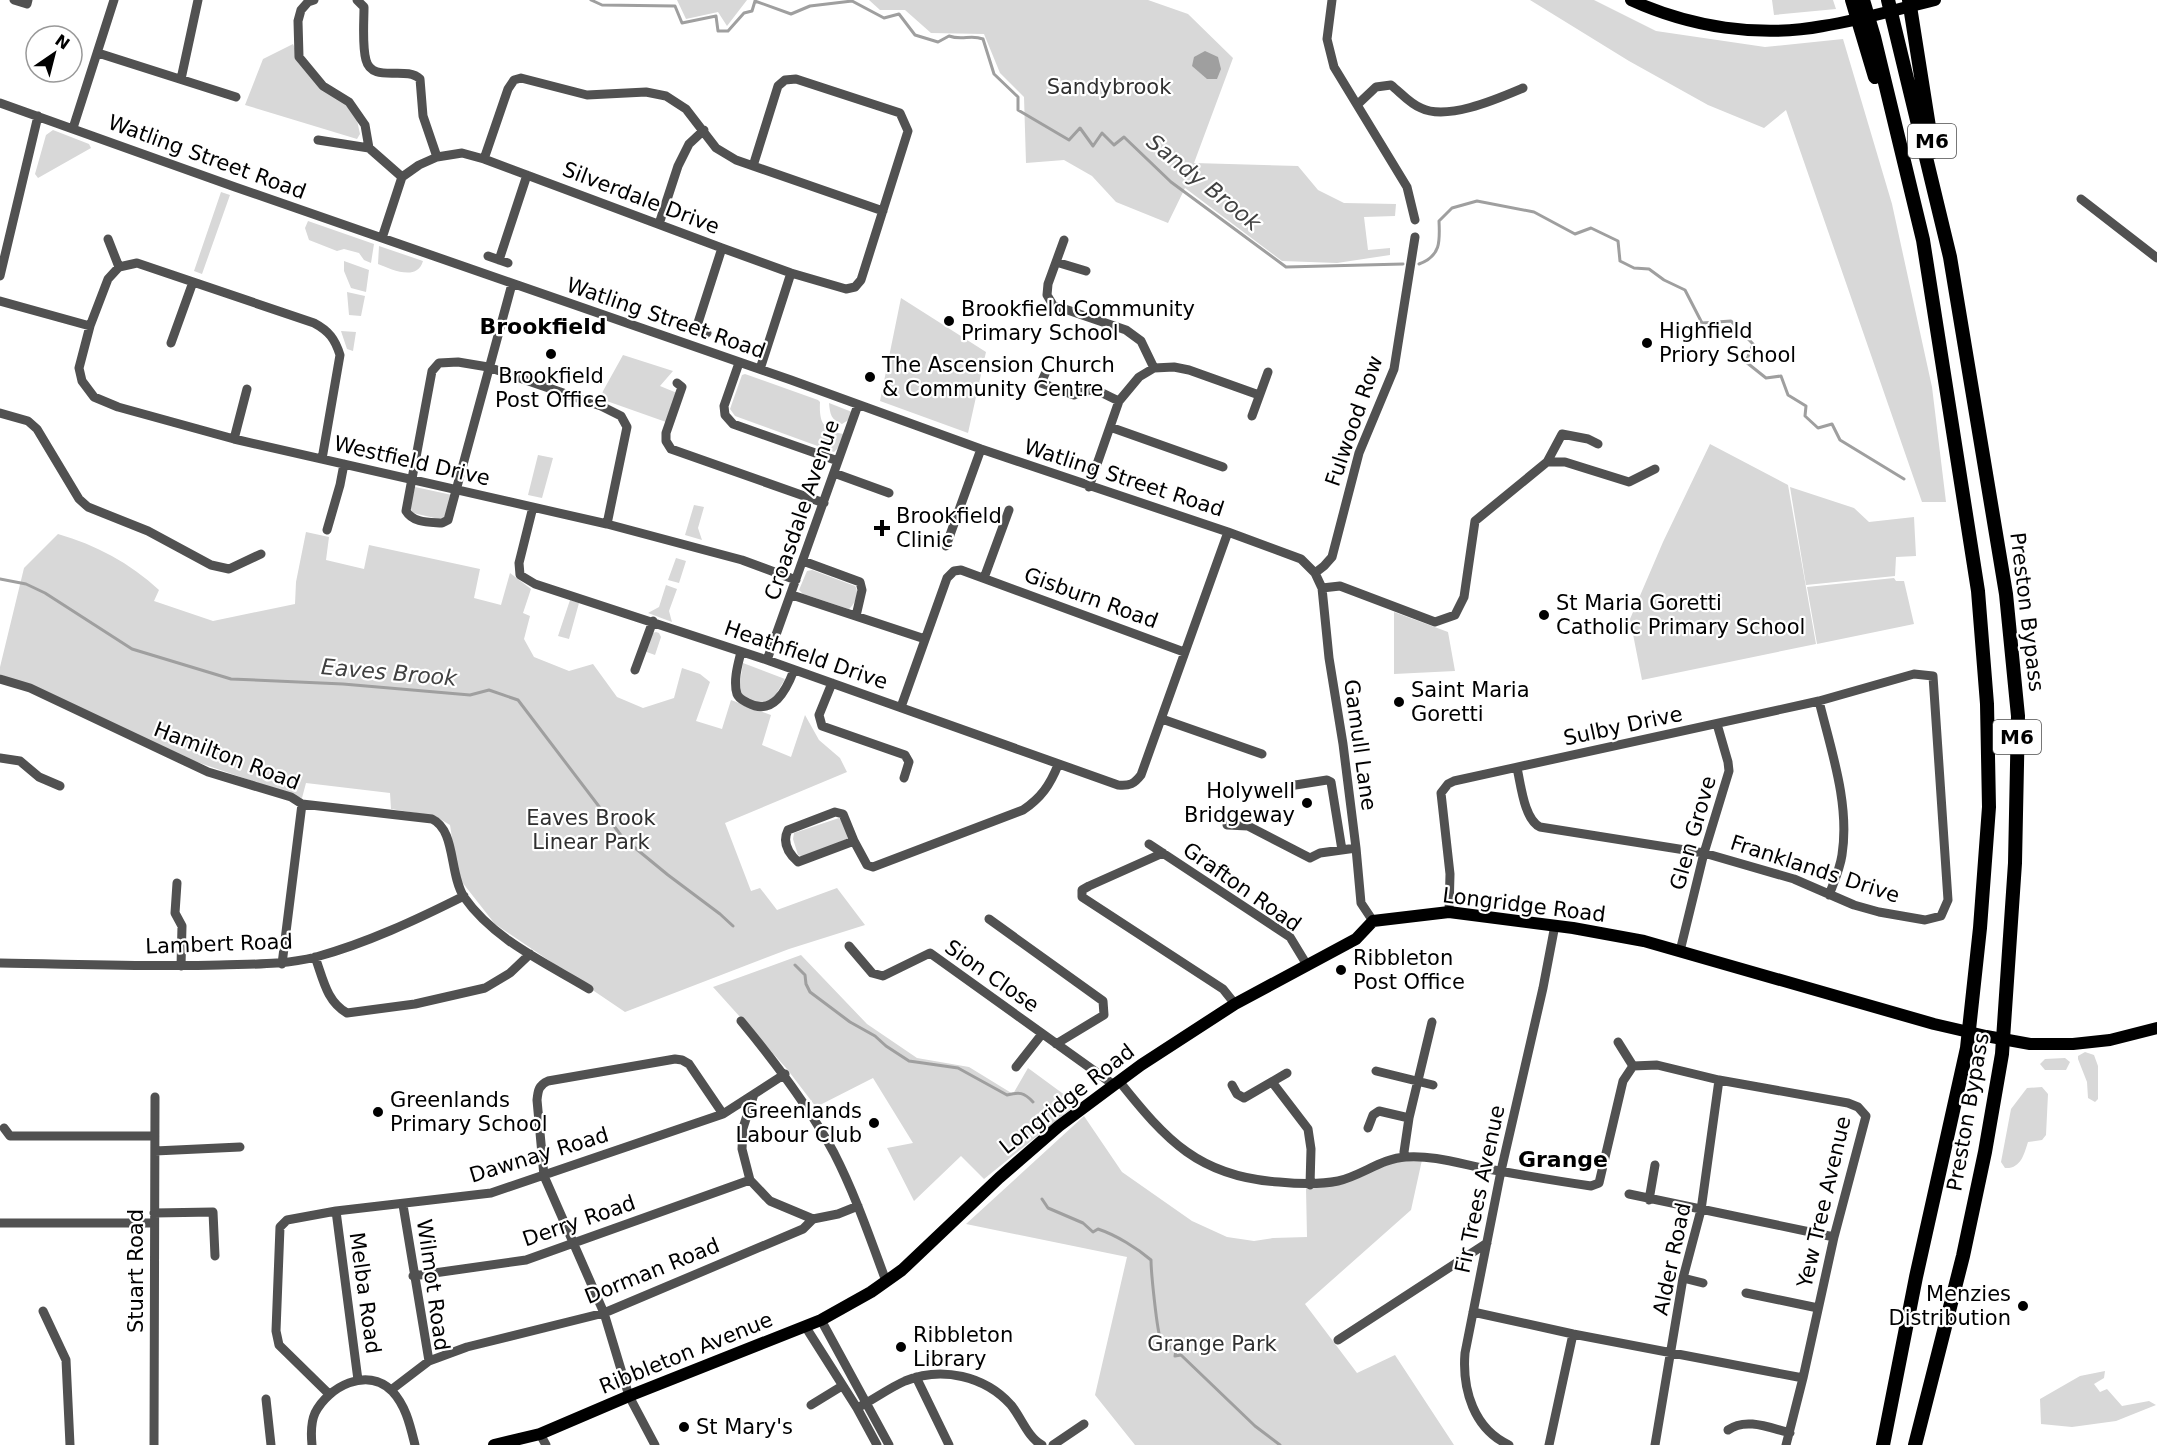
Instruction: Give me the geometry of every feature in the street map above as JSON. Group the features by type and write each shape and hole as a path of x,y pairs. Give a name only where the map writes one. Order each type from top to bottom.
{"highway":[{"name":"Preston Bypass","path":"1888,0 1950,257 2011,631 2018,716 2015,863 2002,1054 1985,1152 1963,1256 1915,1445"},
{"name":"M6","path":"1909,0 1950,257"},
{"name":"Preston Bypass","path":"1858,1 1919,226 1978,591 1987,704 1989,807 1980,928 1967,1048 1916,1277 1883,1445"}],"main road":[{"path":"1631,0 1712,27 1764,31 1822,27 1935,0"},
{"name":"Longridge Road","path":"886,1281 902,1270 999,1178 1059,1126 1117,1083 1235,1004 1356,939 1373,921 1449,912 1555,925 1644,941 1943,1026 2030,1044 2073,1044 2110,1040 2157,1028"},
{"name":"Ribbleton Avenue","path":"494,1445 543,1440 629,1396 821,1320 886,1281"}],"street":[{"path":"14,0 27,4 28,0"},
{"path":"74,128 114,0"},
{"path":"181,79 198,0"},
{"path":"314,0 308,2 301,10 298,21 299,57 323,86 349,102 365,125 369,148"},
{"path":"357,0 364,7 366,60 370,69 381,73 408,73 420,79 423,116 437,157"},
{"path":"1332,0 1327,39 1335,68 1407,187 1415,220"},
{"path":"98,53 236,97"},
{"path":"484,159 508,89 514,80 521,78 587,94 646,92 666,96 686,109 716,148 736,160 753,166 884,211 908,131 900,113 796,79 785,80 778,86 753,166"},
{"path":"1358,104 1376,87 1391,85 1420,108 1443,114 1498,99 1523,88"},
{"name":"Watling Street Road","path":"0,103 760,369 1089,487 1294,555 1315,573"},
{"path":"0,276 38,116"},
{"path":"658,224 678,166 689,144 704,130"},
{"path":"318,140 369,148 402,177 382,238"},
{"name":"Silverdale Drive","path":"402,177 418,165 437,157 462,153 484,159 792,273 846,289 855,287 861,280 884,211"},
{"path":"499,260 527,175"},
{"path":"2081,199 2157,258"},
{"name":"Fulwood Row","path":"1315,573 1332,557 1359,453 1394,369 1415,237"},
{"path":"108,239 119,267 137,263 314,323 327,330 336,342 340,355 322,459"},
{"path":"1064,240 1048,284 1047,295 1053,304 1126,330 1140,341 1154,368"},
{"path":"696,329 722,248"},
{"path":"488,256 508,263"},
{"path":"1056,262 1086,271"},
{"name":"Westfield Drive","path":"119,267 108,279 90,326 79,368 82,381 94,397 118,407 234,439 607,524 742,560 796,580"},
{"path":"760,369 792,273"},
{"path":"171,343 193,282"},
{"path":"512,284 488,367 448,520 442,524 418,520 410,517 406,511 432,371 438,363 458,362 488,367 601,406 621,416 627,427 607,524"},
{"path":"0,301 90,326"},
{"path":"686,326 707,333"},
{"path":"740,363 724,406 725,416 733,424 838,461"},
{"path":"1089,487 1119,401 1139,377 1154,368 1174,367 1259,395"},
{"path":"1252,416 1268,372"},
{"path":"1045,374 1041,383 1074,395 1086,389 1098,391 1119,401"},
{"path":"677,383 682,387 666,433 666,441 671,449 824,503"},
{"path":"234,439 247,389"},
{"name":"Croasdale Avenue","path":"767,660 858,405"},
{"path":"0,413 28,421 37,429 79,499 88,507 148,531 211,565 229,569 261,554"},
{"path":"1110,427 1209,466 1222,467"},
{"path":"1322,588 1340,586 1435,622 1455,615 1464,597 1475,521 1547,462 1562,434 1588,439 1598,444"},
{"path":"946,546 981,449"},
{"path":"1547,462 1565,462 1629,482 1654,469"},
{"path":"327,530 344,464"},
{"path":"834,473 890,493"},
{"name":"Heathfield Drive","path":"533,507 519,563 520,575 535,584 767,660 1058,765 1118,785 1129,786 1141,775 1161,719"},
{"path":"984,578 1009,510"},
{"path":"1227,532 1161,719 1262,754"},
{"path":"803,561 860,582 862,590 856,616"},
{"name":"Gisburn Road","path":"902,707 947,578 954,571 961,570 984,578 1184,652"},
{"name":"Gamull Lane","path":"1315,573 1322,588 1361,903 1373,921"},
{"path":"792,595 925,639"},
{"path":"635,670 653,621"},
{"path":"741,652 736,675 737,693 740,699 754,706 763,708 771,706 788,686 794,670"},
{"name":"Sulby Drive","path":"1449,912 1450,874 1441,794 1448,784 1454,781 1717,724 1819,700 1914,674 1933,676"},
{"name":"Franklands Drive","path":"1517,768 1529,817 1534,824 1540,827 1704,853 1794,879 1854,905 1925,920 1941,916 1948,900 1933,676"},
{"name":"Hamilton Road","path":"0,679 30,688 208,772 291,797 302,804 432,819 439,823 447,833 453,867 464,896"},
{"path":"832,683 819,715 822,726 905,755 909,762 904,778"},
{"path":"1819,700 1840,790 1843,817 1842,857 1829,895"},
{"name":"Glen Grove","path":"1680,951 1704,853 1729,771 1717,724"},
{"path":"0,758 20,761 39,777 60,786"},
{"path":"854,842 798,862 791,856 785,841 788,830 835,812 843,814 854,842 867,865 873,867 1013,815 1042,795 1050,784 1058,765"},
{"path":"1289,786 1327,780 1331,782 1342,850"},
{"path":"282,964 302,804"},
{"path":"1227,825 1248,826 1310,858 1320,853 1356,848"},
{"name":"Grafton Road","path":"1149,844 1290,937 1307,965"},
{"path":"1163,853 1089,886 1082,890 1082,897 1223,989 1235,1004"},
{"path":"177,883 175,913 182,926 181,966"},
{"path":"464,896 489,924 530,954 589,988"},
{"name":"Lambert Road","path":"0,963 181,966 282,964 315,957 418,919 464,896"},
{"name":"Sion Close","path":"989,919 1103,1001 1104,1015 1056,1044"},
{"name":"Fir Trees Avenue","path":"1509,1445 1498,1440 1480,1422 1471,1405 1464,1367 1501,1171 1544,988 1555,925"},
{"name":"Sion Close","path":"849,946 872,973 883,976 930,953 1056,1044 1117,1083 1172,1140 1213,1168 1247,1179 1310,1185 1339,1181 1385,1162 1405,1157"},
{"path":"315,957 330,999 337,1007 347,1012 415,1004 485,988 510,973 530,954"},
{"path":"741,1021 785,1074 833,1152 858,1206 886,1281"},
{"path":"1432,1022 1409,1118 1405,1157 1447,1161 1591,1186 1599,1183 1623,1081 1633,1066"},
{"path":"1016,1067 1042,1034"},
{"path":"1618,1042 1633,1066"},
{"path":"655,1445 629,1396 604,1313 544,1176 538,1090 543,1083 548,1081 675,1059 689,1064 723,1114"},
{"path":"1633,1066 1658,1065 1719,1080"},
{"path":"1376,1071 1433,1085"},
{"path":"1232,1085 1237,1094 1244,1098 1287,1073"},
{"name":"Dawnay Road","path":"329,1394 279,1345 276,1331 280,1227 287,1220 336,1211 403,1205 490,1192 544,1176 723,1114 785,1074"},
{"name":"Alder Road","path":"1655,1445 1683,1278 1701,1210 1719,1080"},
{"name":"Yew Tree Avenue","path":"1719,1080 1848,1103 1858,1107 1866,1116 1834,1237 1786,1445"},
{"path":"1272,1082 1308,1129 1311,1149 1310,1185"},
{"path":"754,1094 742,1128 742,1149 750,1180 770,1201 813,1219 838,1214 858,1206"},
{"name":"Stuart Road","path":"154,1097 154,1445"},
{"path":"1368,1128 1373,1115 1379,1111 1409,1118"},
{"path":"4,1128 10,1136 154,1136"},
{"path":"154,1151 240,1147"},
{"path":"1649,1200 1655,1165"},
{"name":"Derry Road","path":"413,1276 526,1260 750,1180"},
{"path":"1629,1194 1834,1237"},
{"name":"Wilmot Road","path":"391,1390 429,1361 413,1276 403,1205"},
{"name":"Melba Road","path":"336,1211 358,1380"},
{"path":"0,1223 154,1218 213,1212 215,1256"},
{"name":"Dorman Road","path":"429,1361 467,1347 604,1313 803,1229 813,1219"},
{"path":"1338,1340 1487,1244"},
{"path":"1683,1278 1703,1283"},
{"path":"1746,1293 1818,1308"},
{"path":"42,1311 66,1360 70,1445"},
{"path":"1473,1312 1573,1334 1803,1378"},
{"path":"821,1320 889,1445"},
{"path":"805,1326 878,1445"},
{"path":"1549,1445 1573,1334"},
{"path":"857,1408 916,1377 935,1374 954,1375 984,1384 1011,1405 1036,1441 1042,1445"},
{"path":"916,1377 949,1445"},
{"path":"312,1445 312,1423 315,1413 329,1394 358,1380 372,1380 391,1390 406,1412 415,1445"},
{"path":"811,1406 842,1386"},
{"path":"266,1399 271,1445"},
{"path":"1728,1430 1734,1425 1747,1423 1790,1433"},
{"path":"1053,1445 1084,1424"}],"green space":[{"path":"677,0 747,0 727,26 718,12 686,19"},
{"name":"Sandybrook","path":"869,0 1148,0 1188,14 1233,58 1194,163 1298,166 1318,190 1344,203 1396,204 1395,216 1364,217 1368,250 1390,248 1390,255 1337,263 1282,261 1185,188 1168,223 1116,202 1092,176 1064,160 1026,163 1024,97 1000,73 984,34 931,33 905,10 880,10"},
{"path":"1530,0 1594,0 1656,31 1765,47 1843,39 1892,204 1932,387 1946,502 1922,502 1786,110 1764,128 1708,105 1629,61"},
{"path":"1772,0 1833,0 1836,9 1774,15"},
{"path":"293,44 305,70 344,102 357,120 360,134 357,139 245,105 263,59"},
{"path":"53,130 89,144 91,148 38,178 35,174 46,135"},
{"path":"221,192 230,195 202,274 194,271"},
{"path":"308,221 374,244 371,263 364,260 359,253 344,249 337,251 309,240 305,228"},
{"path":"379,246 423,261 415,271 403,272 390,269 378,264"},
{"path":"344,261 369,270 366,292 351,288 344,271"},
{"path":"347,292 365,296 361,316 349,315"},
{"path":"901,298 986,352 968,433 880,401"},
{"path":"341,331 356,332 353,351 347,349"},
{"path":"623,355 673,371 660,386 677,393 666,422 601,399"},
{"path":"745,374 818,400 820,415 827,428 844,434 839,447 834,452 735,416 730,409 742,375"},
{"path":"829,403 852,412 850,419 842,424 835,421"},
{"path":"1710,444 1788,485 1816,644 1642,680 1630,619 1663,542"},
{"path":"538,455 553,458 542,498 528,495"},
{"path":"415,487 452,495 446,516 439,519 413,513 410,507"},
{"path":"1790,487 1854,508 1869,522 1914,517 1916,556 1896,557 1895,576 1806,585"},
{"path":"694,505 704,507 698,528 702,540 685,535"},
{"name":"Eaves Brook Linear Park","path":"306,532 329,537 326,560 364,569 369,545 480,569 474,598 501,605 510,573 531,589 523,613 530,616 524,639 534,657 569,671 593,664 617,697 643,708 674,698 682,668 700,674 710,682 696,721 722,729 731,700 771,715 762,745 791,757 805,715 819,740 840,758 847,772 725,823 751,891 760,888 777,910 837,888 865,925 789,949 625,1012 495,924 458,877 450,825 435,816 391,809 390,793 306,783 302,798 153,747 0,674 24,568 58,534 99,549 136,571 159,590 154,601 213,621 295,604 296,582"},
{"path":"676,558 686,561 679,583 668,580"},
{"path":"812,570 855,586 857,595 849,609 803,594 799,590 807,571"},
{"path":"1894,578 1896,581 1904,581 1914,624 1817,644 1807,587"},
{"path":"666,585 677,589 669,611 672,622 648,613 659,607"},
{"path":"570,600 579,603 569,639 558,636"},
{"path":"1394,612 1448,632 1455,671 1394,674"},
{"path":"656,632 661,637 655,655 644,651 653,633"},
{"path":"743,663 785,679 772,701 758,704 741,694"},
{"path":"839,818 843,821 849,834 847,839 804,857 798,855 793,839 794,833"},
{"path":"801,955 867,1024 917,1058 969,1067 1013,1094 1028,1068 1077,1104 984,1179 961,1156 914,1201 887,1148 913,1143 873,1078 816,1107 787,1069 713,987"},
{"path":"2085,1052 2094,1055 2098,1066 2098,1099 2095,1102 2088,1098 2087,1082 2078,1059 2078,1056"},
{"path":"2065,1058 2070,1062 2066,1070 2045,1070 2040,1064 2045,1059"},
{"path":"2042,1087 2048,1094 2046,1135 2042,1140 2028,1142 2018,1163 2005,1168 2001,1162 2011,1109 2027,1088"},
{"name":"Grange Park","path":"1084,1116 1122,1172 1192,1221 1227,1237 1254,1241 1307,1237 1306,1188 1339,1184 1395,1162 1422,1160 1411,1210 1305,1304 1357,1373 1395,1355 1454,1445 1135,1445 1095,1395 1127,1257 966,1224"},
{"path":"2105,1371 2104,1378 2094,1384 2100,1392 2107,1389 2122,1406 2149,1401 2156,1405 2116,1421 2072,1427 2041,1424 2040,1399 2080,1376"}],"shaded area":[{"path":"1205,51 1218,57 1221,69 1217,79 1207,79 1192,66 1194,57"}],"waterway":[{"name":"Sandy Brook","path":"591,0 602,5 675,6 682,23 716,16 718,31 728,31 744,13 752,11 755,1 791,14 810,6 852,1 884,18 899,14 915,35 938,42 949,36 983,39 994,74 1018,97 1018,110 1069,140 1080,128 1093,146 1102,133 1114,145 1124,137 1171,182 1286,267 1403,264"},
{"name":"Sandy Brook","path":"1419,264 1432,257 1438,247 1439,221 1452,208 1477,201 1534,212 1575,234 1591,228 1618,241 1620,261 1634,268 1649,269 1664,280 1685,290 1702,323 1731,321 1753,344 1746,362 1766,378 1781,376 1788,395 1806,406 1805,416 1818,428 1832,424 1840,440 1904,479"},
{"name":"Eaves Brook","path":"0,579 26,584 45,593 132,649 231,679 343,684 470,695 489,690 518,700 623,838 733,926"},
{"path":"795,965 805,975 810,992 909,1061 958,1068 1007,1095 1021,1094 1033,1102"},
{"name":"Eaves Brook","path":"1042,1199 1048,1208 1083,1223 1093,1232 1098,1229 1112,1235 1133,1246 1151,1260 1156,1315 1161,1340 1176,1350 1175,1356 1181,1355 1255,1426 1280,1445"}],"place":[{"name":"Brookfield Community Primary School","path":"949,321"},
{"name":"Highfield Priory School","path":"1647,343"},
{"name":"Brookfield Post Office","path":"551,354"},
{"name":"The Ascension Church & Community Centre","path":"870,377"},
{"name":"Brookfield Clinic","path":"882,528"},
{"name":"St Maria Goretti Catholic Primary School","path":"1544,615"},
{"name":"Saint Maria Goretti","path":"1399,702"},
{"name":"Holywell Bridgeway","path":"1307,803"},
{"name":"Ribbleton Post Office","path":"1341,970"},
{"name":"Greenlands Primary School","path":"378,1112"},
{"name":"Greenlands Labour Club","path":"874,1123"},
{"name":"Menzies Distribution","path":"2023,1306"},
{"name":"Ribbleton Library","path":"901,1347"},
{"name":"St Mary's","path":"684,1427"}],"district":[{"name":"Brookfield","path":"543,326"},
{"name":"Grange","path":"1563,1159"}]}
